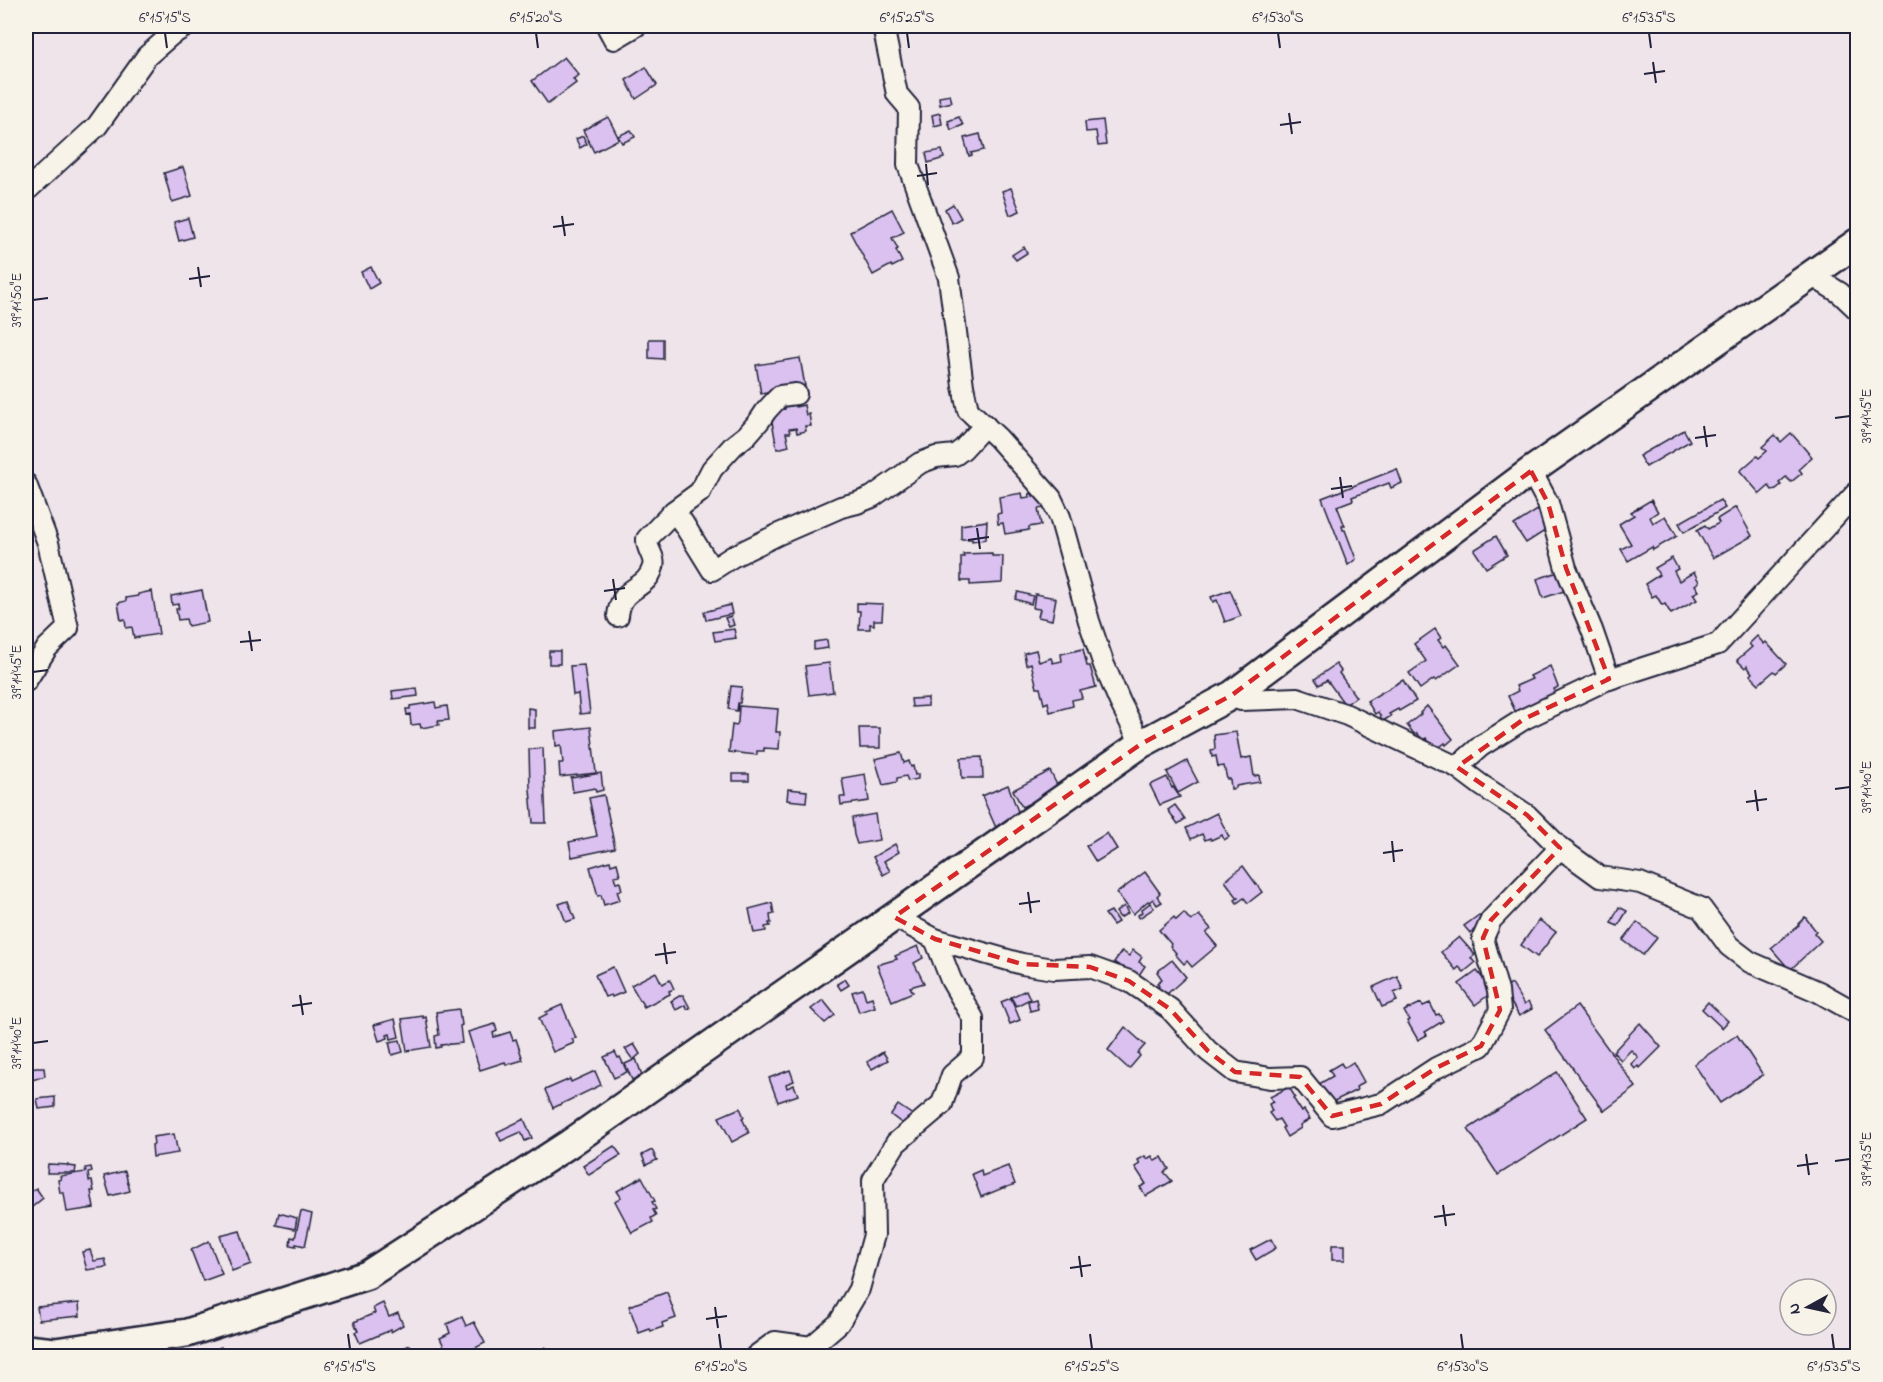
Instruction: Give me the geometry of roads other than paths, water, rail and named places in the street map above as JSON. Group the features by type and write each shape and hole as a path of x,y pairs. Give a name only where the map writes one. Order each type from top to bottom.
{"street":[{"path":"26,191 97,126 147,56 171,34 186,26"},
{"path":"607,26 614,39 636,26"},
{"path":"883,26 897,94 909,108 908,165 950,278 968,410 985,425 1051,498 1060,517 1089,621 1104,665 1141,744"},
{"path":"26,1349 55,1352 98,1351 187,1333 367,1275 569,1144 1141,744 1232,695 1531,471 1857,242"},
{"path":"1811,274 1840,293 1857,310"},
{"path":"618,616 624,596 646,580 651,571 654,560 647,547 647,539 674,511 700,492 712,469 733,446 747,435 780,396 796,394"},
{"path":"674,511 712,570 732,557 779,534 841,507 872,497 920,463 936,457 955,455 969,444 985,425"},
{"path":"1531,471 1548,503 1566,568 1592,630 1609,679"},
{"path":"26,484 48,543 68,628 47,648 26,681"},
{"path":"1457,767 1481,746 1524,719 1609,679 1718,644 1857,491"},
{"path":"1232,695 1241,700 1298,698 1347,715 1457,767 1527,815 1560,849 1600,877 1640,883 1701,908 1729,946 1750,962 1819,992 1857,1014"},
{"path":"894,917 935,939 1022,964 1054,969 1090,967 1129,981 1170,1009 1208,1051 1235,1072 1270,1078 1300,1077 1332,1116 1381,1104 1436,1068 1481,1046 1500,1010 1498,991 1483,938 1491,920 1560,849"},
{"path":"756,1356 775,1342 811,1347 839,1323 859,1288 874,1236 873,1180 896,1143 942,1104 952,1075 973,1057 973,1018 951,980 935,939"}]}
